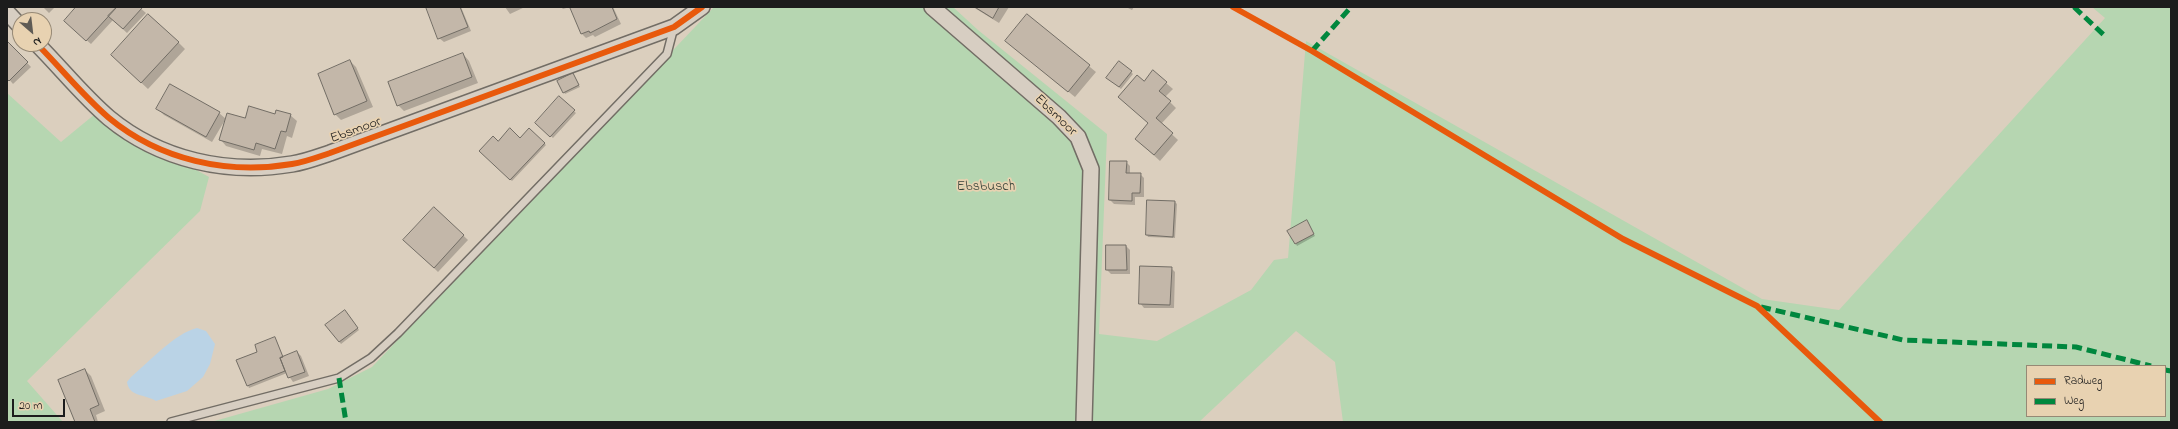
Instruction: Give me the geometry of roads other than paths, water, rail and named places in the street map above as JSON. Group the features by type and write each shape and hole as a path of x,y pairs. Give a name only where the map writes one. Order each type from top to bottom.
{"street":[{"name":"Ebsmoor","path":"45,52 109,118 153,148 193,161 252,167 292,164 330,153 674,27 702,7"},
{"name":"Ebsmoor","path":"932,7 1059,117 1078,137 1091,169 1084,422"}],"lane":[{"path":"171,422 339,378 371,358 398,333 667,54 674,27"}],"water":[{"path":"197,328 206,331 215,344 210,364 203,377 187,391 156,401 134,393 128,387 127,382 131,377 162,349 180,336"}],"park label":[{"name":"Ebsbusch","path":"986,188"}]}
